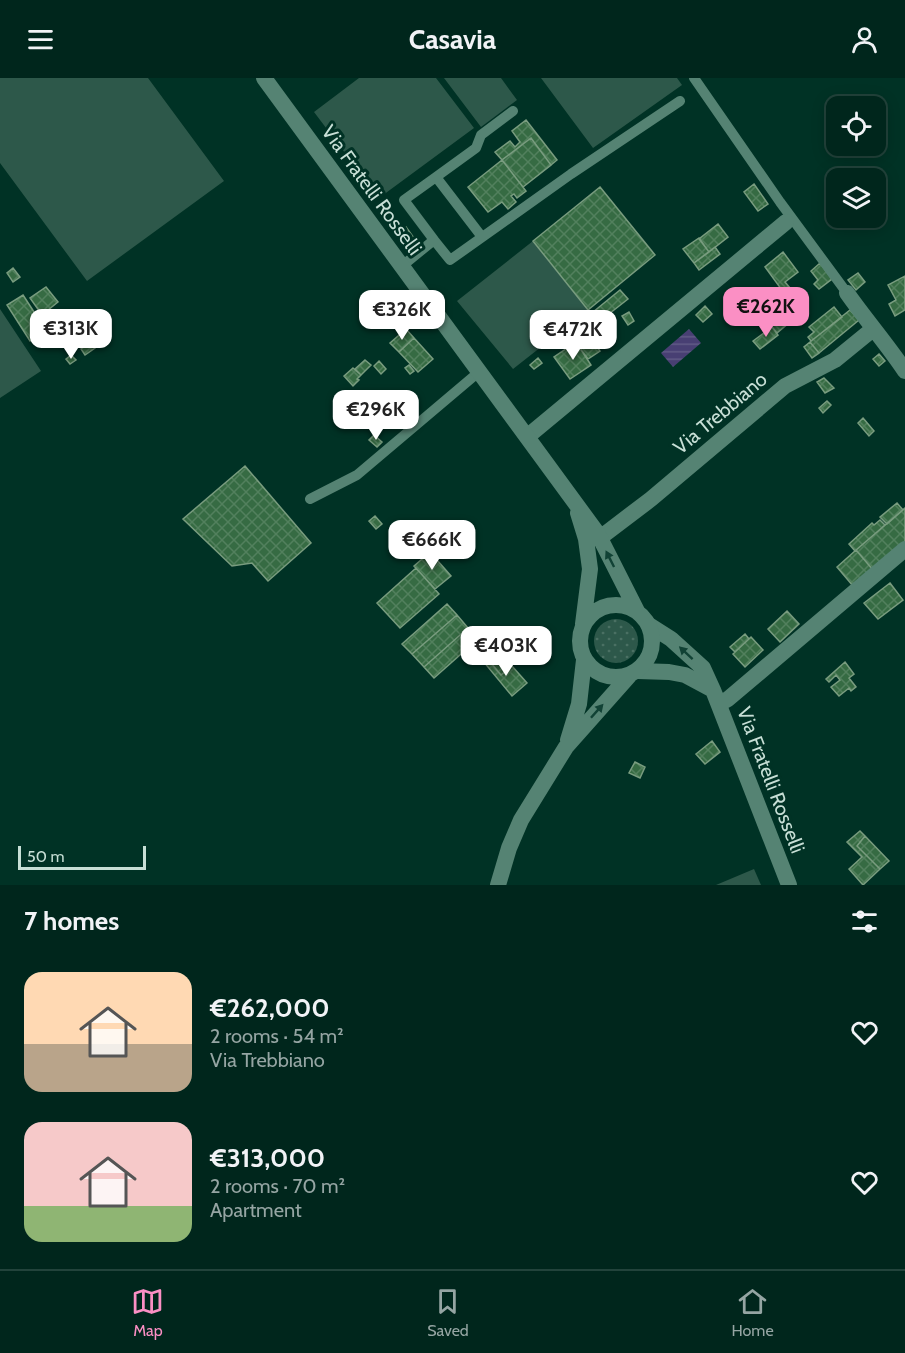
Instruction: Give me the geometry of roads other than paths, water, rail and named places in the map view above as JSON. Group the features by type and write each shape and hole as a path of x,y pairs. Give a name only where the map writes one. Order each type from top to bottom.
{"street":[{"name":"Via Fratelli Rosselli","path":"264,78 598,534 637,611"},
{"path":"528,436 786,222"},
{"path":"847,293 905,371"},
{"name":"Via Trebbiano","path":"598,534 605,534 651,499 785,386 836,360 873,329"},
{"name":"Via Fratelli Rosselli","path":"574,501 586,539 590,569 584,624"},
{"path":"716,697 728,699 905,549"},
{"path":"498,885 509,848 521,820 566,747 650,655 652,645 649,625 637,611 626,606 613,605 601,608 591,614 579,636 584,660 593,670 604,676 616,678 633,673"},
{"name":"Via Fratelli Rosselli","path":"649,625 671,639 703,668 789,885"},
{"path":"566,747 579,704 584,660"},
{"name":"Via Fratelli Rosselli","path":"633,673 669,672 686,675 716,697"}],"lane":[{"path":"694,78 847,293"},
{"path":"513,111 482,135 476,148 404,200 450,260 680,101"},
{"path":"436,177 482,237"},
{"path":"402,266 434,240"},
{"path":"310,499 357,475 480,371"}]}
